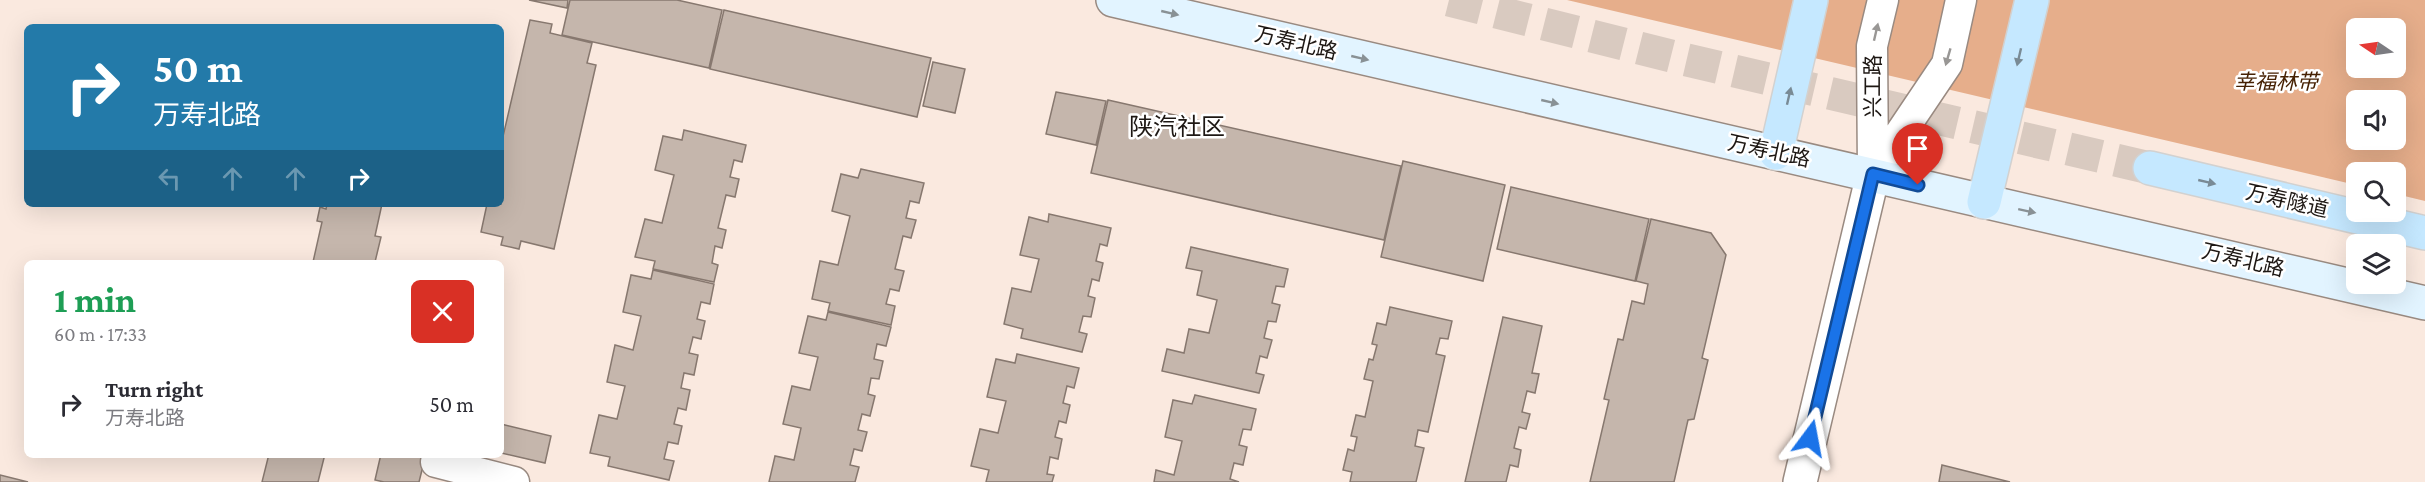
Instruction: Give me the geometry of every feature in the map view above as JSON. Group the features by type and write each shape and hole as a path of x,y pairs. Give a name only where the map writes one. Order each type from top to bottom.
{"main road":[{"name":"万寿北路","path":"1113,0 2425,303"},
{"path":"1776,153 1811,0"},
{"path":"1984,202 2032,0"},
{"name":"万寿隧道","path":"2150,168 2425,233"}],"street":[{"name":"兴工路","path":"1800,482 1873,174 1872,46 1883,0"},
{"name":"兴工路","path":"1873,174 1947,64 1961,0"},
{"path":"436,462 514,482"}],"green space":[{"name":"幸福林带","path":"1567,0 2425,0 2425,201 2406,196 2406,162 2346,162 2346,183"}],"building":[{"path":"529,0 568,0 567,8"},
{"path":"570,0 677,0 722,10 709,68 562,35"},
{"path":"724,10 931,58 917,117 710,69"},
{"path":"530,20 552,24 550,33 592,43 587,63 596,65 554,249 521,241 519,249 501,245 503,237 481,232 486,207 504,207 504,132"},
{"path":"933,62 965,69 955,113 923,106"},
{"path":"1056,92 1106,101 1096,145 1046,134"},
{"path":"1108,100 1401,166 1384,240 1091,173"},
{"path":"684,130 746,145 742,162 734,160 730,177 739,179 735,197 726,195 718,228 726,230 722,248 715,246 712,263 718,265 714,282 653,269 655,261 635,257 645,219 662,223 674,175 655,170 663,136 682,140"},
{"path":"1403,161 1505,185 1483,281 1381,257"},
{"path":"861,169 924,183 919,203 910,201 906,218 916,220 911,238 903,236 895,269 904,271 899,291 890,289 886,304 895,306 891,325 828,311 830,303 812,299 820,261 838,265 850,216 832,211 841,174 858,178"},
{"path":"1511,187 1649,219 1635,281 1497,249"},
{"path":"320,207 326,209 326,207 381,207 375,236 381,237 375,260 313,260 322,222 317,221"},
{"path":"1049,214 1111,228 1107,246 1100,244 1096,261 1103,263 1099,281 1092,279 1088,296 1095,298 1091,317 1083,316 1079,332 1087,334 1082,352 1021,338 1023,329 1004,324 1012,288 1031,292 1039,259 1020,255 1029,217 1048,222"},
{"path":"1651,219 1711,233 1726,255 1702,358 1708,360 1694,419 1688,420 1674,482 1590,482 1609,400 1604,399 1618,339 1623,340 1632,301 1644,304 1648,284 1636,281"},
{"path":"1191,247 1288,269 1284,287 1276,286 1272,303 1280,305 1276,322 1268,321 1264,338 1272,340 1267,358 1260,356 1256,373 1264,375 1259,393 1162,371 1167,349 1184,353 1189,329 1209,333 1217,300 1197,295 1202,271 1186,268"},
{"path":"653,270 714,284 710,304 701,302 697,319 705,321 701,339 693,337 689,353 698,355 694,375 684,373 681,388 690,390 686,410 678,408 674,424 682,426 678,444 668,442 664,459 674,461 669,480 608,466 610,457 590,453 599,415 617,419 625,386 607,382 615,345 633,350 641,316 623,312 631,275 651,279"},
{"path":"1390,307 1452,321 1448,339 1440,338 1436,354 1445,356 1428,432 1418,430 1415,446 1424,448 1416,482 1350,482 1352,472 1343,470 1348,449 1354,451 1357,437 1351,436 1356,415 1365,417 1373,381 1364,379 1369,359 1373,360 1377,345 1372,344 1377,323 1386,325"},
{"path":"828,312 891,327 886,346 877,344 874,359 883,361 879,379 871,378 868,394 875,396 870,416 862,414 858,430 867,432 862,451 854,449 850,465 859,467 855,482 769,482 775,456 794,460 801,428 783,424 792,386 810,390 818,357 799,353 808,316 826,320"},
{"path":"1503,317 1542,326 1532,373 1539,374 1535,393 1527,391 1522,412 1530,414 1526,429 1519,427 1514,448 1521,450 1518,467 1510,465 1506,482 1465,482"},
{"path":"1017,354 1079,368 1074,388 1067,386 1063,403 1070,405 1066,423 1059,421 1055,437 1062,439 1058,459 1050,457 1047,474 1054,475 1052,482 986,482 989,470 971,466 980,429 998,433 1006,401 987,397 996,359 1015,363"},
{"path":"1195,395 1256,409 1251,430 1243,429 1239,445 1247,447 1243,465 1234,463 1230,479 1239,482 1154,482 1156,470 1174,475 1182,441 1165,437 1173,400 1192,404"},
{"path":"504,425 551,436 545,463 504,454"},
{"path":"268,458 324,458 318,482 262,482"},
{"path":"380,458 425,458 419,482 375,480"},
{"path":"1942,465 2010,482 1939,482"},
{"path":"0,475 28,482 0,482"}],"tunnel":[{"path":"1449,0 1683,59 2150,168"}],"district":[{"name":"陕汽社区","path":"1177,127"}],"route":[{"path":"1810,438 1873,174 1918,185"}]}
